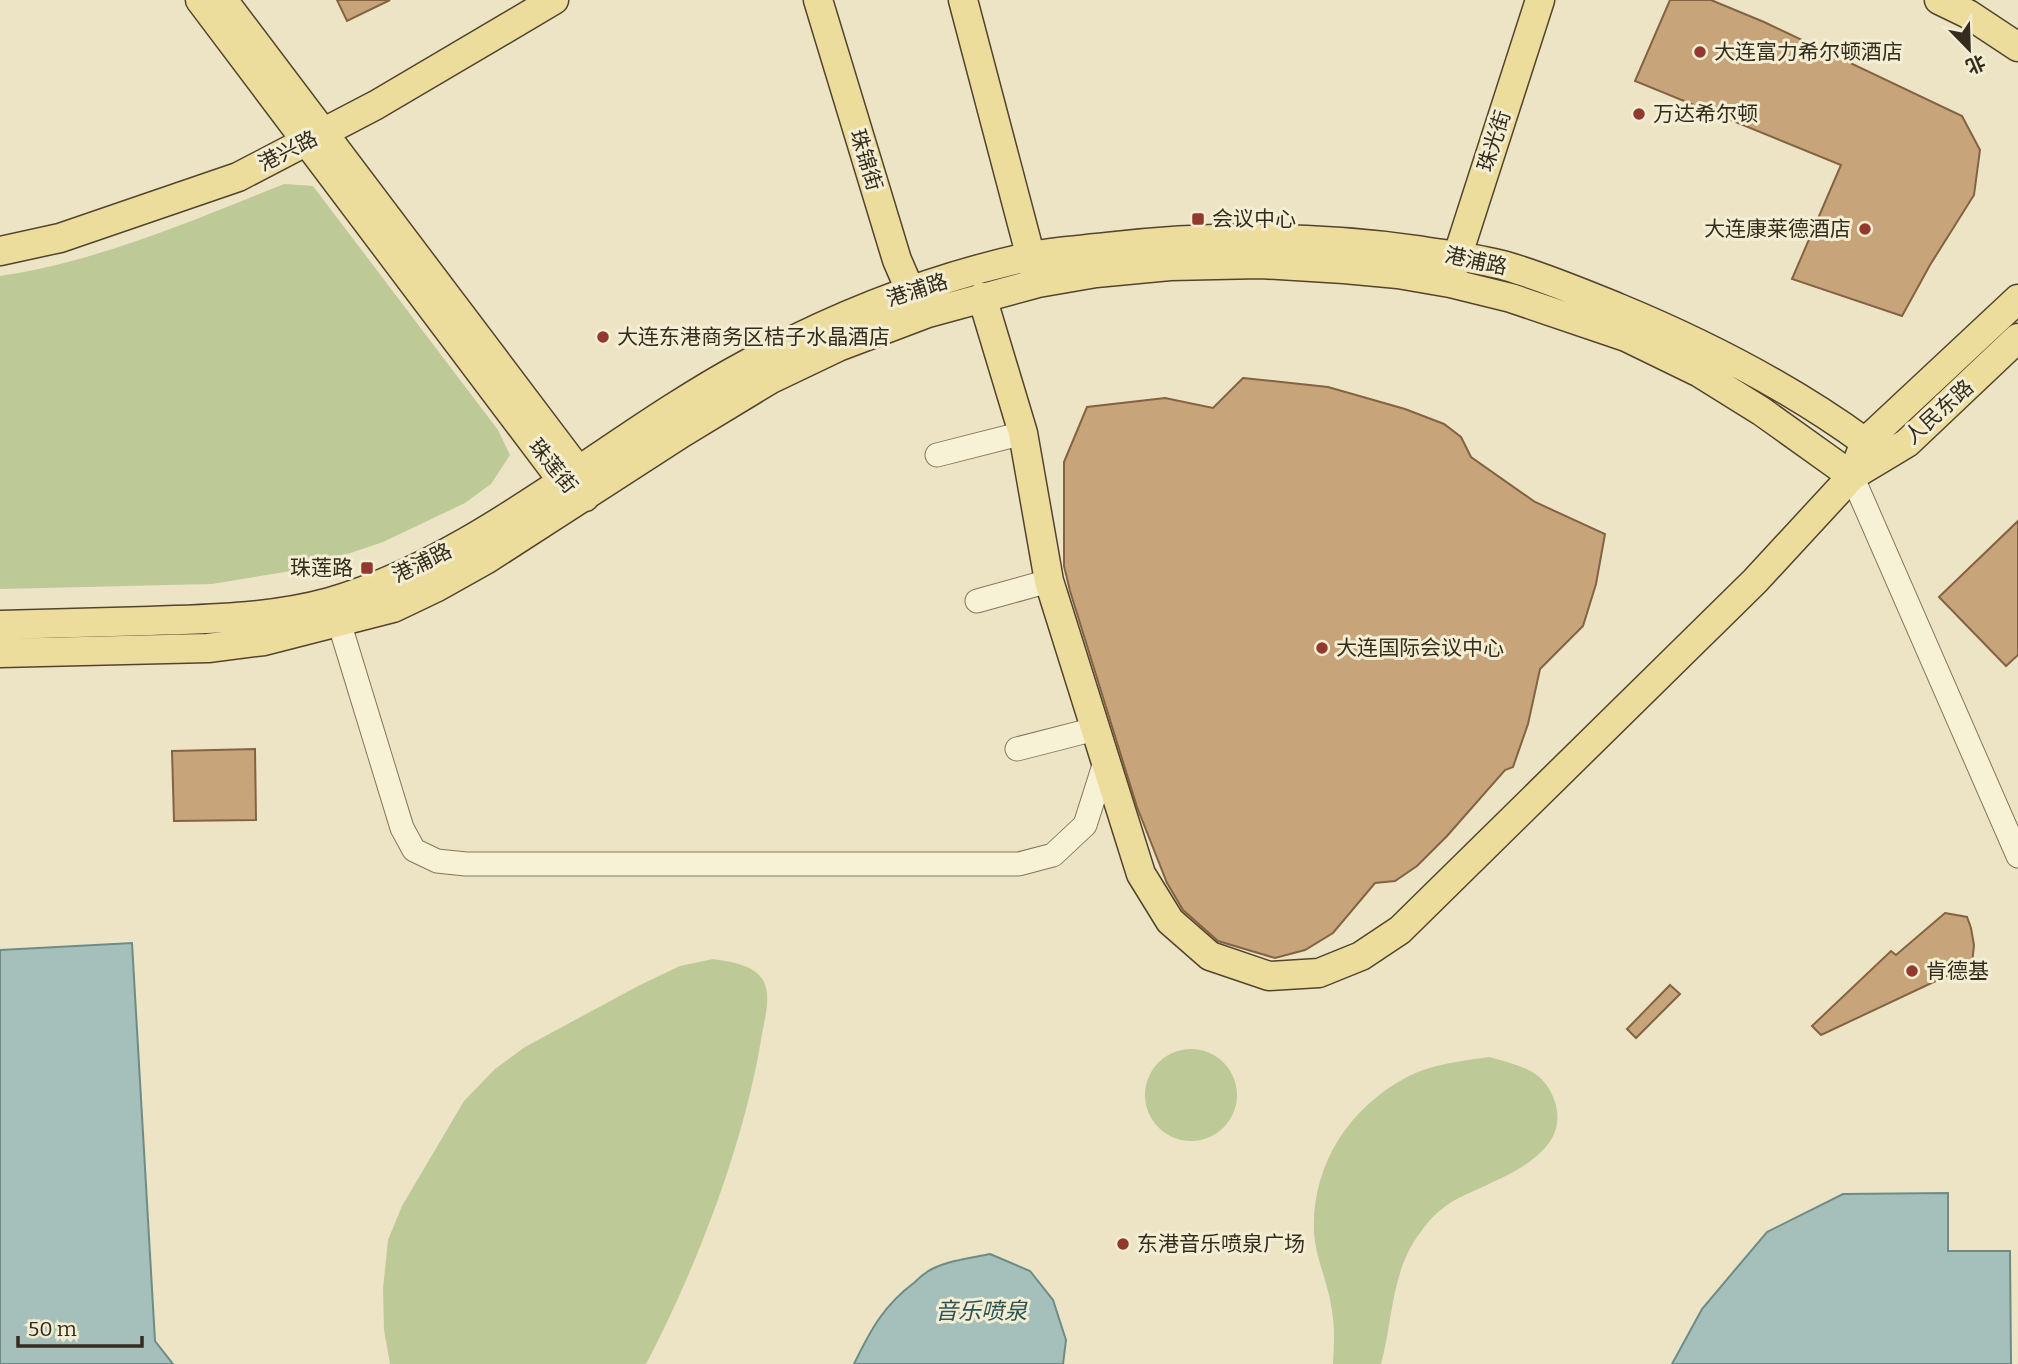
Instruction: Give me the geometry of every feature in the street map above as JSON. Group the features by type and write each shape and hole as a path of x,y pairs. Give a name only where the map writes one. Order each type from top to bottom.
{"main road":[{"name":"珠莲街","path":"200,0 315,137"},
{"name":"珠莲街","path":"223,0 315,137 575,483"},
{"name":"港兴路","path":"0,251 60,238 238,177 376,105 554,0"},
{"name":"珠锦街","path":"818,0 897,260 910,290 928,313"},
{"path":"962,0 1038,283"},
{"name":"珠光街","path":"1453,269 1540,0"},
{"path":"1939,0 1968,14 2018,47"},
{"name":"港浦路","path":"0,653 208,648 264,640 393,608 438,587 575,483 746,365 845,316 910,290 1031,256 1149,242 1259,239 1373,245 1453,269 1511,298 1626,337 1700,373 1761,411 1852,476"},
{"name":"港浦路","path":"0,625 204,620 261,615 328,602 386,581 444,554 575,483 682,433 771,379 838,347 928,313 1038,283 1096,273 1170,266 1260,264 1398,274 1507,267 1586,294 1685,335 1772,380 1865,442"},
{"path":"982,298 1023,433 1049,582 1141,874 1170,920 1210,956 1269,976 1319,973 1361,956 1400,930 1755,580 1852,476 1865,442"},
{"name":"人民东路","path":"1865,442 2018,299"},
{"name":"人民东路","path":"1852,476 1907,443 2018,338"}],"street":[{"path":"937,455 1023,433"},
{"path":"1852,476 2018,856"},
{"path":"977,601 1049,582"},
{"path":"339,622 402,828 414,850 437,861 466,864 1019,863 1053,855 1084,825 1105,762"},
{"path":"1017,749 1095,729"}],"green space":[{"path":"284,184 313,186 498,430 510,455 491,484 465,503 383,542 303,569 212,584 0,589 0,276 36,270 109,250"},
{"path":"713,959 742,965 760,976 767,994 766,1014 744,1117 717,1203 683,1287 646,1364 390,1364 384,1330 383,1289 388,1240 402,1206 464,1101 495,1069 525,1047 680,966"},
{"path":"1191,1049 1208,1053 1223,1063 1233,1078 1237,1095 1233,1112 1223,1127 1208,1137 1191,1141 1174,1137 1159,1127 1149,1112 1145,1095 1149,1078 1159,1063 1174,1053"},
{"path":"1489,1057 1530,1070 1544,1082 1555,1102 1557,1122 1551,1140 1523,1166 1441,1209 1423,1229 1403,1263 1381,1364 1333,1364 1333,1317 1314,1233 1319,1185 1337,1142 1367,1105 1407,1077 1426,1069"}],"water":[{"path":"132,943 155,1341 173,1364 0,1364 0,950"},
{"path":"1948,1193 1948,1251 2010,1251 2011,1364 1672,1364 1702,1309 1767,1232 1843,1194"},
{"name":"音乐喷泉","path":"990,1254 1030,1271 1053,1300 1066,1340 1063,1364 854,1364 887,1309 923,1275 946,1263"}],"building":[{"path":"337,0 390,0 347,21"},
{"path":"1670,0 1711,0 1764,22 1962,116 1980,150 1974,195 1902,316 1792,279 1841,165 1635,81"},
{"name":"大连国际会议中心","path":"1243,378 1328,387 1405,409 1444,424 1461,437 1471,457 1535,502 1605,534 1596,584 1583,626 1540,669 1528,724 1513,767 1505,770 1417,866 1395,881 1375,883 1333,933 1305,950 1275,958 1218,941 1183,910 1167,883 1137,807 1064,566 1064,462 1087,407 1165,398 1213,408"},
{"path":"2018,521 2018,655 2006,666 1939,597"},
{"path":"255,749 256,820 174,821 172,751"},
{"name":"肯德基","path":"1945,913 1967,917 1974,945 1972,964 1821,1035 1812,1026 1891,951 1896,955"},
{"path":"1670,985 1680,994 1636,1038 1627,1029"}],"place":[{"name":"大连富力希尔顿酒店","path":"1700,52"},
{"name":"万达希尔顿","path":"1639,114"},
{"name":"会议中心","path":"1198,219"},
{"name":"大连康莱德酒店","path":"1865,229"},
{"name":"大连东港商务区桔子水晶酒店","path":"603,337"},
{"name":"珠莲路","path":"367,568"},
{"name":"大连国际会议中心","path":"1322,648"},
{"name":"肯德基","path":"1912,971"},
{"name":"东港音乐喷泉广场","path":"1123,1244"}]}
